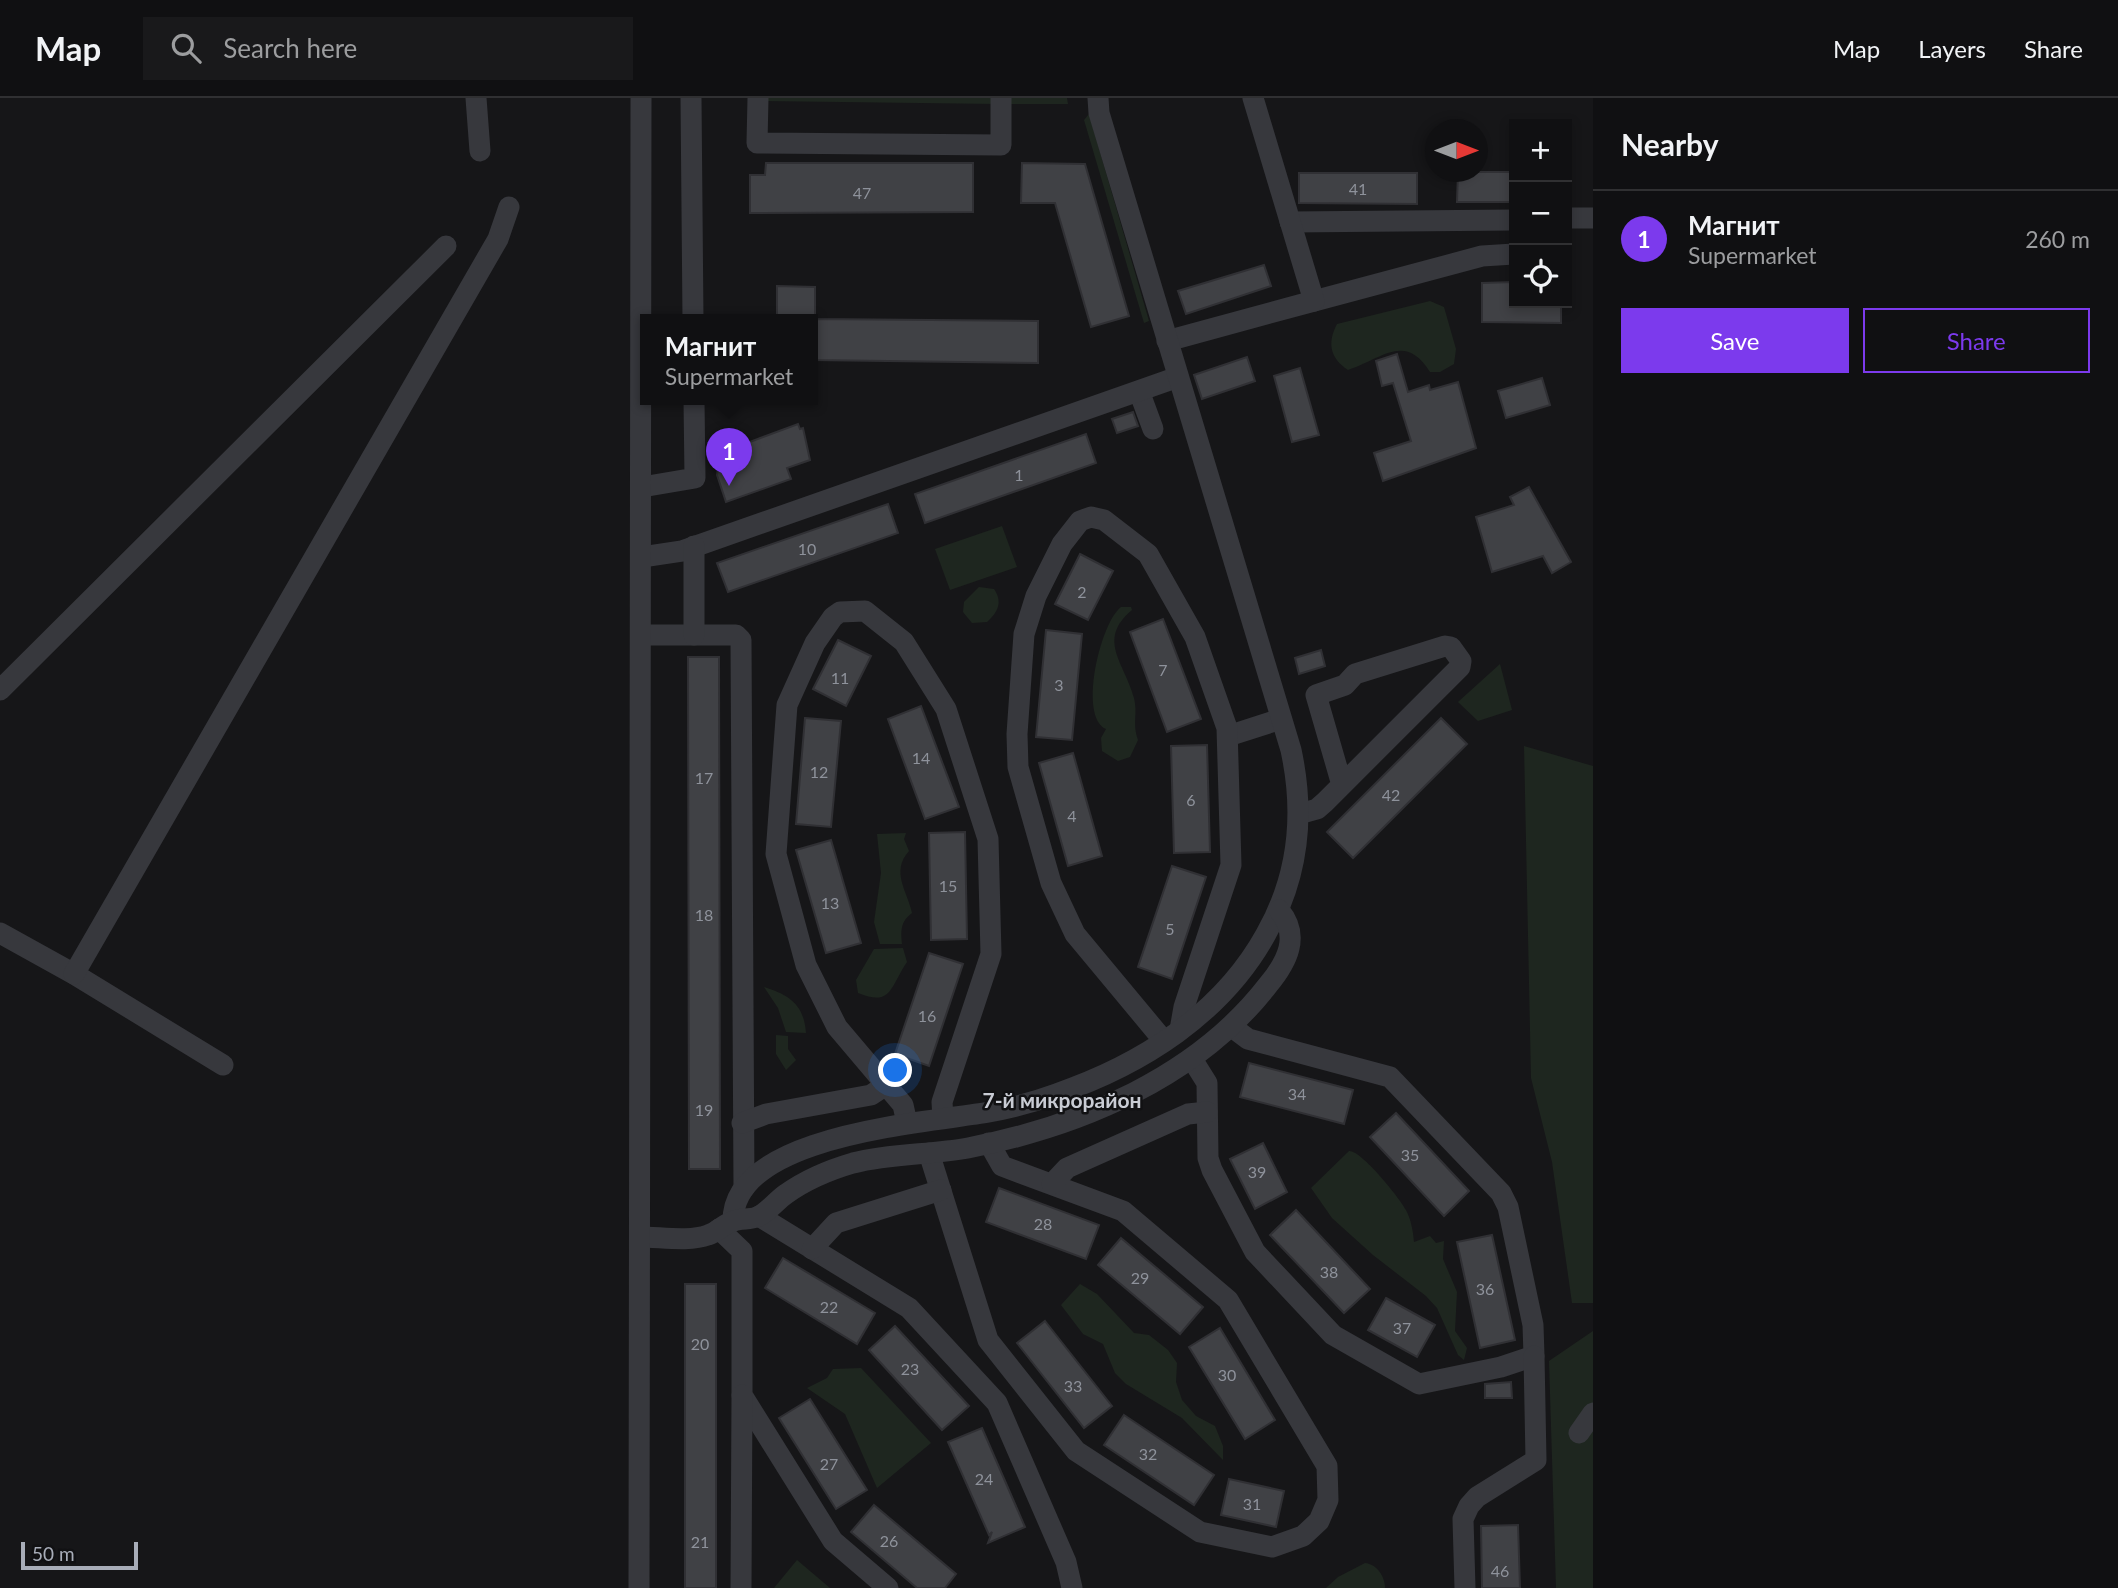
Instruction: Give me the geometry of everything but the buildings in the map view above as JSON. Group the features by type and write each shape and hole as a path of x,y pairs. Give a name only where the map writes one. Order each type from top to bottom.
{"street":[{"path":"476,98 480,151"},
{"path":"641,98 642,314"},
{"path":"691,98 693,314"},
{"path":"758,98 757,143 1001,145 1001,98"},
{"path":"726,1225 734,1203 744,1188 771,1167 807,1149 862,1131 990,1112 1057,1094 1104,1075 1172,1035 1228,991 1252,959 1279,910 1297,850 1299,814 1296,775 1099,113 1098,98"},
{"path":"1253,98 1314,301"},
{"path":"74,974 498,239 509,207"},
{"path":"1572,218 1593,218"},
{"path":"1290,222 1509,220"},
{"path":"0,690 446,246"},
{"path":"1167,341 1482,256 1509,254"},
{"path":"642,556 694,546 1178,377"},
{"path":"1139,391 1153,429"},
{"path":"639,1588 642,405"},
{"path":"642,487 695,478 694,405"},
{"path":"1098,517 1148,554 1195,637 1228,736 1231,865 1184,1007 1172,1035 1075,934 1051,883 1018,767 1017,734 1024,634 1041,585 1062,544 1080,521 1098,517"},
{"path":"694,546 694,635"},
{"path":"906,1123 903,1105 837,1027 806,965 776,854 787,705 815,643 833,617 840,612 861,610 869,613 904,642 946,709 988,839 991,954 942,1102 943,1118"},
{"path":"642,635 736,635 741,640 744,1188"},
{"path":"1299,814 1317,809 1342,785 1460,667 1461,661 1451,647 1445,646 1355,674 1345,685 1316,695 1342,785"},
{"path":"1228,736 1281,719"},
{"path":"640,1237 699,1237 726,1225 759,1216 800,1184 828,1171 881,1158 989,1143 1080,1117 1129,1094 1192,1059 1232,1027 1281,969 1290,950 1291,934 1286,919 1279,910"},
{"path":"0,933 74,974 223,1065"},
{"path":"1232,1027 1248,1039 1390,1077 1501,1193 1508,1208 1533,1325 1536,1460 1477,1497 1469,1506 1463,1525 1465,1588"},
{"path":"1192,1059 1207,1083 1209,1164 1255,1252 1333,1335 1419,1384 1501,1367 1534,1356"},
{"path":"742,1123 766,1114 871,1095 886,1085"},
{"path":"1052,1184 1067,1168 1191,1114 1208,1112"},
{"path":"929,1153 988,1340 1076,1451 1200,1532 1272,1547 1303,1536 1319,1521 1328,1500 1326,1466 1228,1300 1123,1211 1002,1166 989,1143"},
{"path":"812,1249 836,1223 941,1190"},
{"path":"759,1216 909,1308 997,1403 1066,1562 1072,1588"},
{"path":"726,1225 742,1251 741,1588"},
{"path":"741,1395 832,1541 888,1588"},
{"path":"1579,1433 1593,1413"}],"shaded area":[{"path":"762,98 997,98 997,104 762,101"},
{"path":"1006,98 1067,98 1068,104 1005,104"},
{"path":"1089,114 1149,321 1144,323 1084,120"},
{"path":"1430,301 1444,307 1456,349 1454,364 1440,372 1430,372 1421,360 1402,351 1382,355 1348,370 1334,355 1331,344 1337,324"},
{"path":"1002,526 1017,567 950,590 935,549"},
{"path":"979,587 994,589 998,607 987,622 972,623 963,612 964,602"},
{"path":"1121,607 1131,607 1132,610 1121,621 1114,642 1134,698 1138,740 1130,757 1118,761 1102,751 1101,738 1106,729 1098,721 1093,689 1095,670 1106,631"},
{"path":"1500,664 1512,710 1478,721 1458,702"},
{"path":"1524,746 1593,766 1593,1303 1572,1303 1552,1162 1531,1078"},
{"path":"906,833 904,839 909,851 901,867 901,874 912,913 903,923 902,944 880,944 874,922 881,873 877,834"},
{"path":"903,948 907,962 889,992 878,998 858,993 856,980 874,949"},
{"path":"764,987 794,1002 802,1015 806,1033 786,1032 778,1008"},
{"path":"776,1035 788,1036 788,1049 796,1060 786,1070 776,1054"},
{"path":"1349,1151 1370,1166 1402,1204 1410,1221 1414,1242 1430,1236 1436,1243 1444,1241 1443,1259 1457,1292 1455,1331 1467,1348 1464,1360 1458,1355 1437,1308 1332,1218 1311,1188"},
{"path":"1080,1284 1097,1294 1134,1333 1149,1335 1168,1350 1177,1363 1176,1382 1182,1400 1196,1416 1215,1426 1223,1446 1223,1460 1182,1418 1126,1384 1115,1373 1103,1344 1083,1334 1061,1305"},
{"path":"1593,1331 1593,1588 1556,1588 1549,1361"},
{"path":"861,1368 931,1443 877,1488 845,1414 807,1388 827,1378 833,1369"},
{"path":"797,1560 830,1588 774,1588"},
{"path":"1365,1563 1380,1572 1385,1588 1326,1588 1338,1577"}],"place":[{"name":"Магнит","path":"729,486"}],"district":[{"name":"7-й микрорайон","path":"1062,1099"}]}
